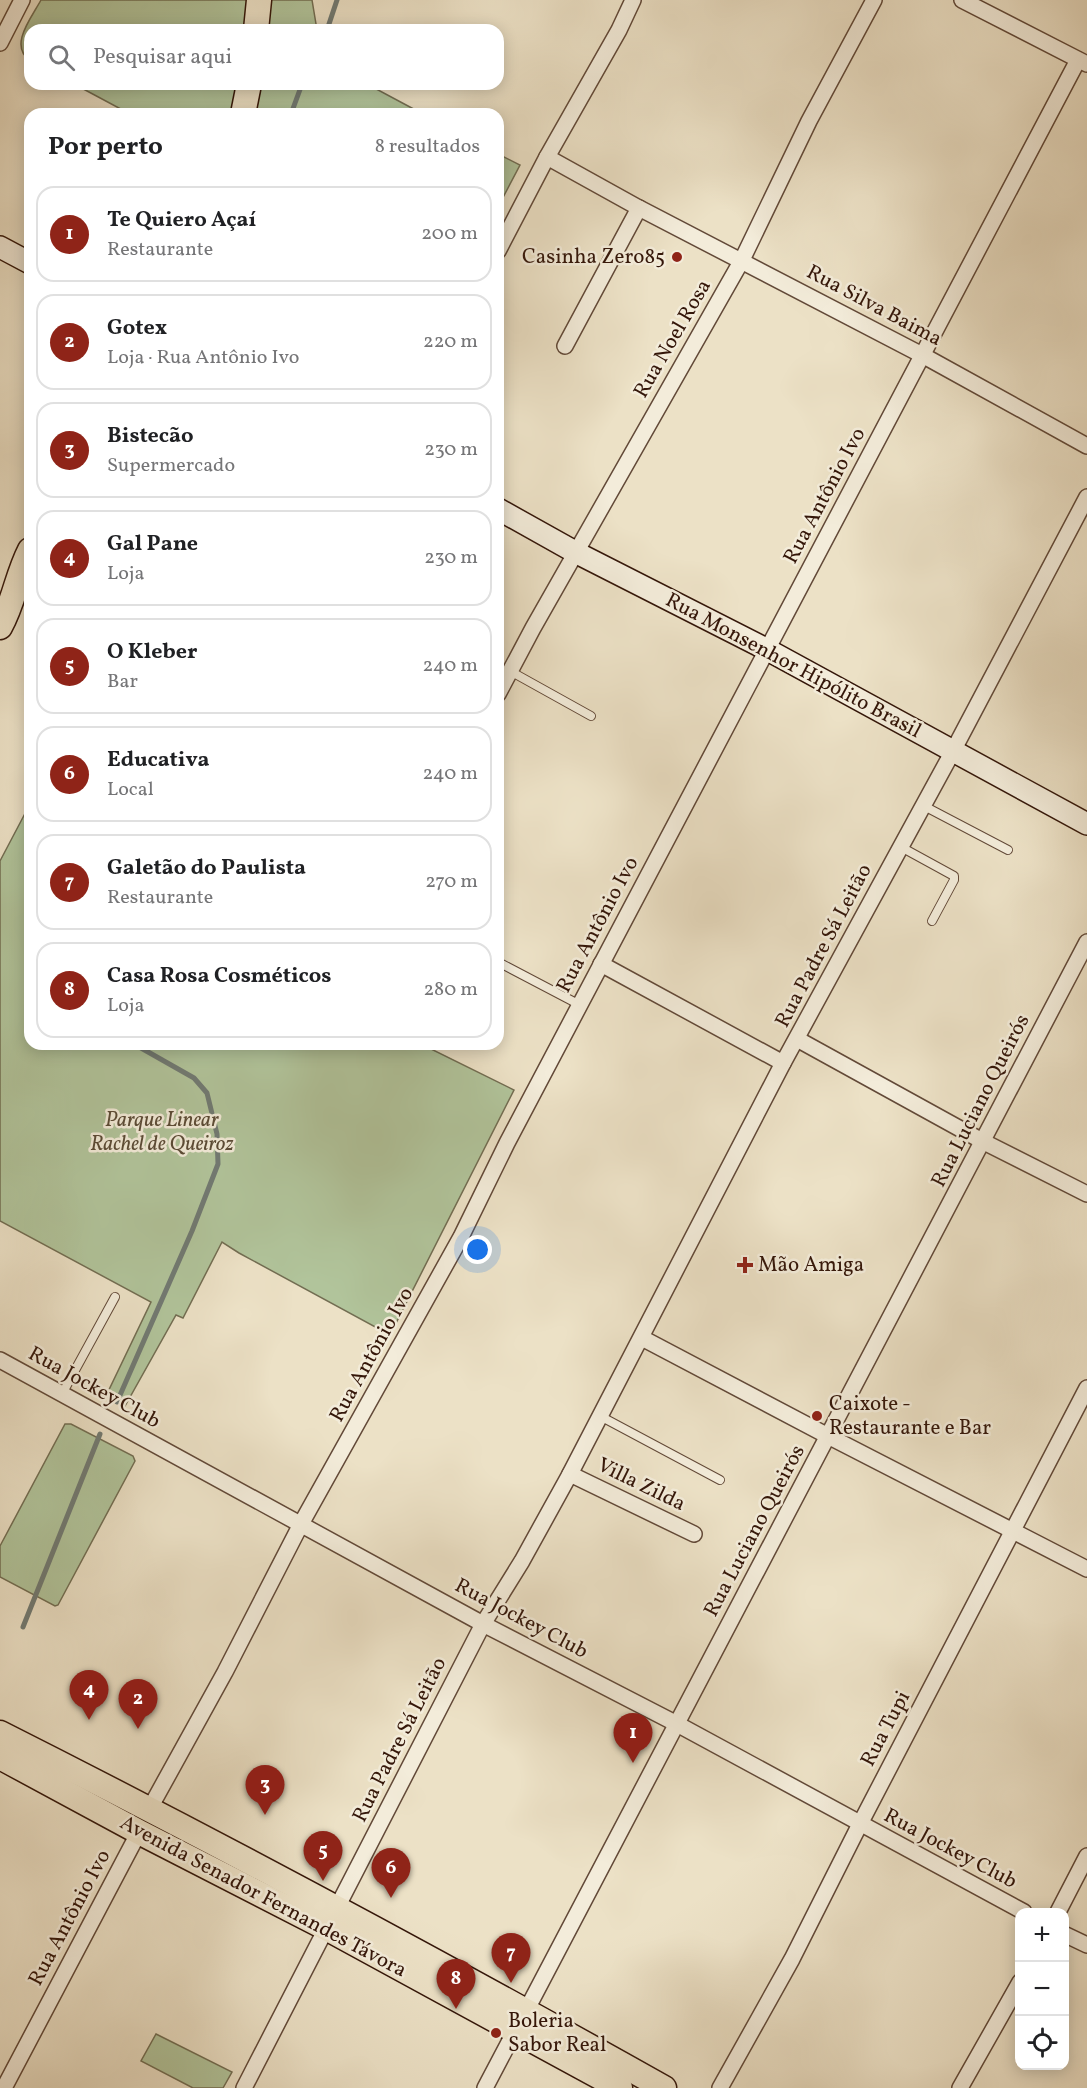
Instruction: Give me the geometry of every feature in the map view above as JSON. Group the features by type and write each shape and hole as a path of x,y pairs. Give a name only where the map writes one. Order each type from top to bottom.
{"main road":[{"path":"257,24 259,0"},
{"path":"244,108 248,90"},
{"path":"0,247 24,260"},
{"name":"Rua Monsenhor Hipólito Brasil","path":"504,512 575,552 766,649 1087,824"},
{"path":"0,585 24,559"},
{"path":"0,627 10,610 24,566"},
{"name":"Avenida Senador Fernandes Távora","path":"0,1733 150,1808 332,1919 520,2021 664,2088"},
{"name":"Avenida Senador Fernandes Távora","path":"0,1757 139,1832 332,1919"},
{"name":"Avenida Senador Fernandes Távora","path":"520,2021 620,2088"}],"street":[{"path":"0,43 22,0"},
{"path":"504,239 547,157 619,30 633,0"},
{"name":"Rua Noel Rosa","path":"504,682 575,552 742,260 809,121 874,0"},
{"path":"962,0 1083,62"},
{"name":"Rua Antônio Ivo","path":"150,1808 225,1672 301,1524 461,1237 507,1143 766,649 1083,62"},
{"name":"Rua Silva Baima","path":"547,157 639,208 924,356 1087,446"},
{"path":"565,346 639,208"},
{"name":"Rua Padre Sá Leitão","path":"244,2088 483,1624 522,1561 570,1474 783,1063 924,806 1087,497"},
{"name":"Rua Luciano Queirós","path":"485,2088 984,1142 1087,942"},
{"path":"601,964 783,1063"},
{"path":"797,1039 984,1142 1087,1194"},
{"path":"642,1338 1087,1569"},
{"name":"Rua Jockey Club","path":"0,1360 483,1624 677,1724 1017,1908"},
{"name":"Rua Tupi","path":"720,2088 792,1959 1087,1388"},
{"name":"Villa Zilda","path":"570,1474 693,1534"},
{"name":"Rua Antônio Ivo","path":"4,2088 139,1832"},
{"path":"1060,1908 1087,1856"},
{"path":"1069,1936 1087,1945"},
{"path":"960,2088 1015,1991"}],"lane":[{"path":"510,671 591,716"},
{"path":"924,806 1008,850"},
{"path":"901,848 954,876 932,921"},
{"path":"504,965 580,1005"},
{"path":"62,1394 115,1297"},
{"path":"600,1416 720,1480"}],"green space":[{"path":"41,0 312,0 316,24 28,24"},
{"path":"24,31 24,54 21,47"},
{"path":"85,90 378,90 412,108 119,108"},
{"path":"504,157 520,165 504,196"},
{"name":"Parque Linear Rachel de Queiroz","path":"24,815 24,1050 433,1050 514,1090 390,1335 222,1242 183,1318 176,1315 125,1406 106,1396 151,1302 0,1221 0,861"},
{"path":"65,1424 71,1424 133,1456 135,1461 58,1605 55,1606 0,1577 0,1546"},
{"path":"156,2034 232,2072 223,2088 193,2088 141,2061"}],"waterway":[{"path":"329,24 337,0"},
{"path":"293,108 300,90"},
{"path":"117,1402 192,1231 218,1164 217,1134 207,1093 194,1078 145,1050"},
{"path":"23,1627 100,1434"}],"place":[{"name":"Casinha Zero85","path":"677,257"},
{"name":"Mão Amiga","path":"745,1265"},
{"name":"Caixote - Restaurante e Bar","path":"817,1416"},
{"name":"Gal Pane","path":"89,1720"},
{"name":"Gotex","path":"138,1729"},
{"name":"Te Quiero Açaí","path":"633,1763"},
{"name":"Bistecão","path":"265,1815"},
{"name":"O Kleber","path":"323,1881"},
{"name":"Educativa","path":"391,1898"},
{"name":"Galetão do Paulista","path":"511,1983"},
{"name":"Casa Rosa Cosméticos","path":"456,2009"},
{"name":"Boleria Sabor Real","path":"496,2033"}]}
